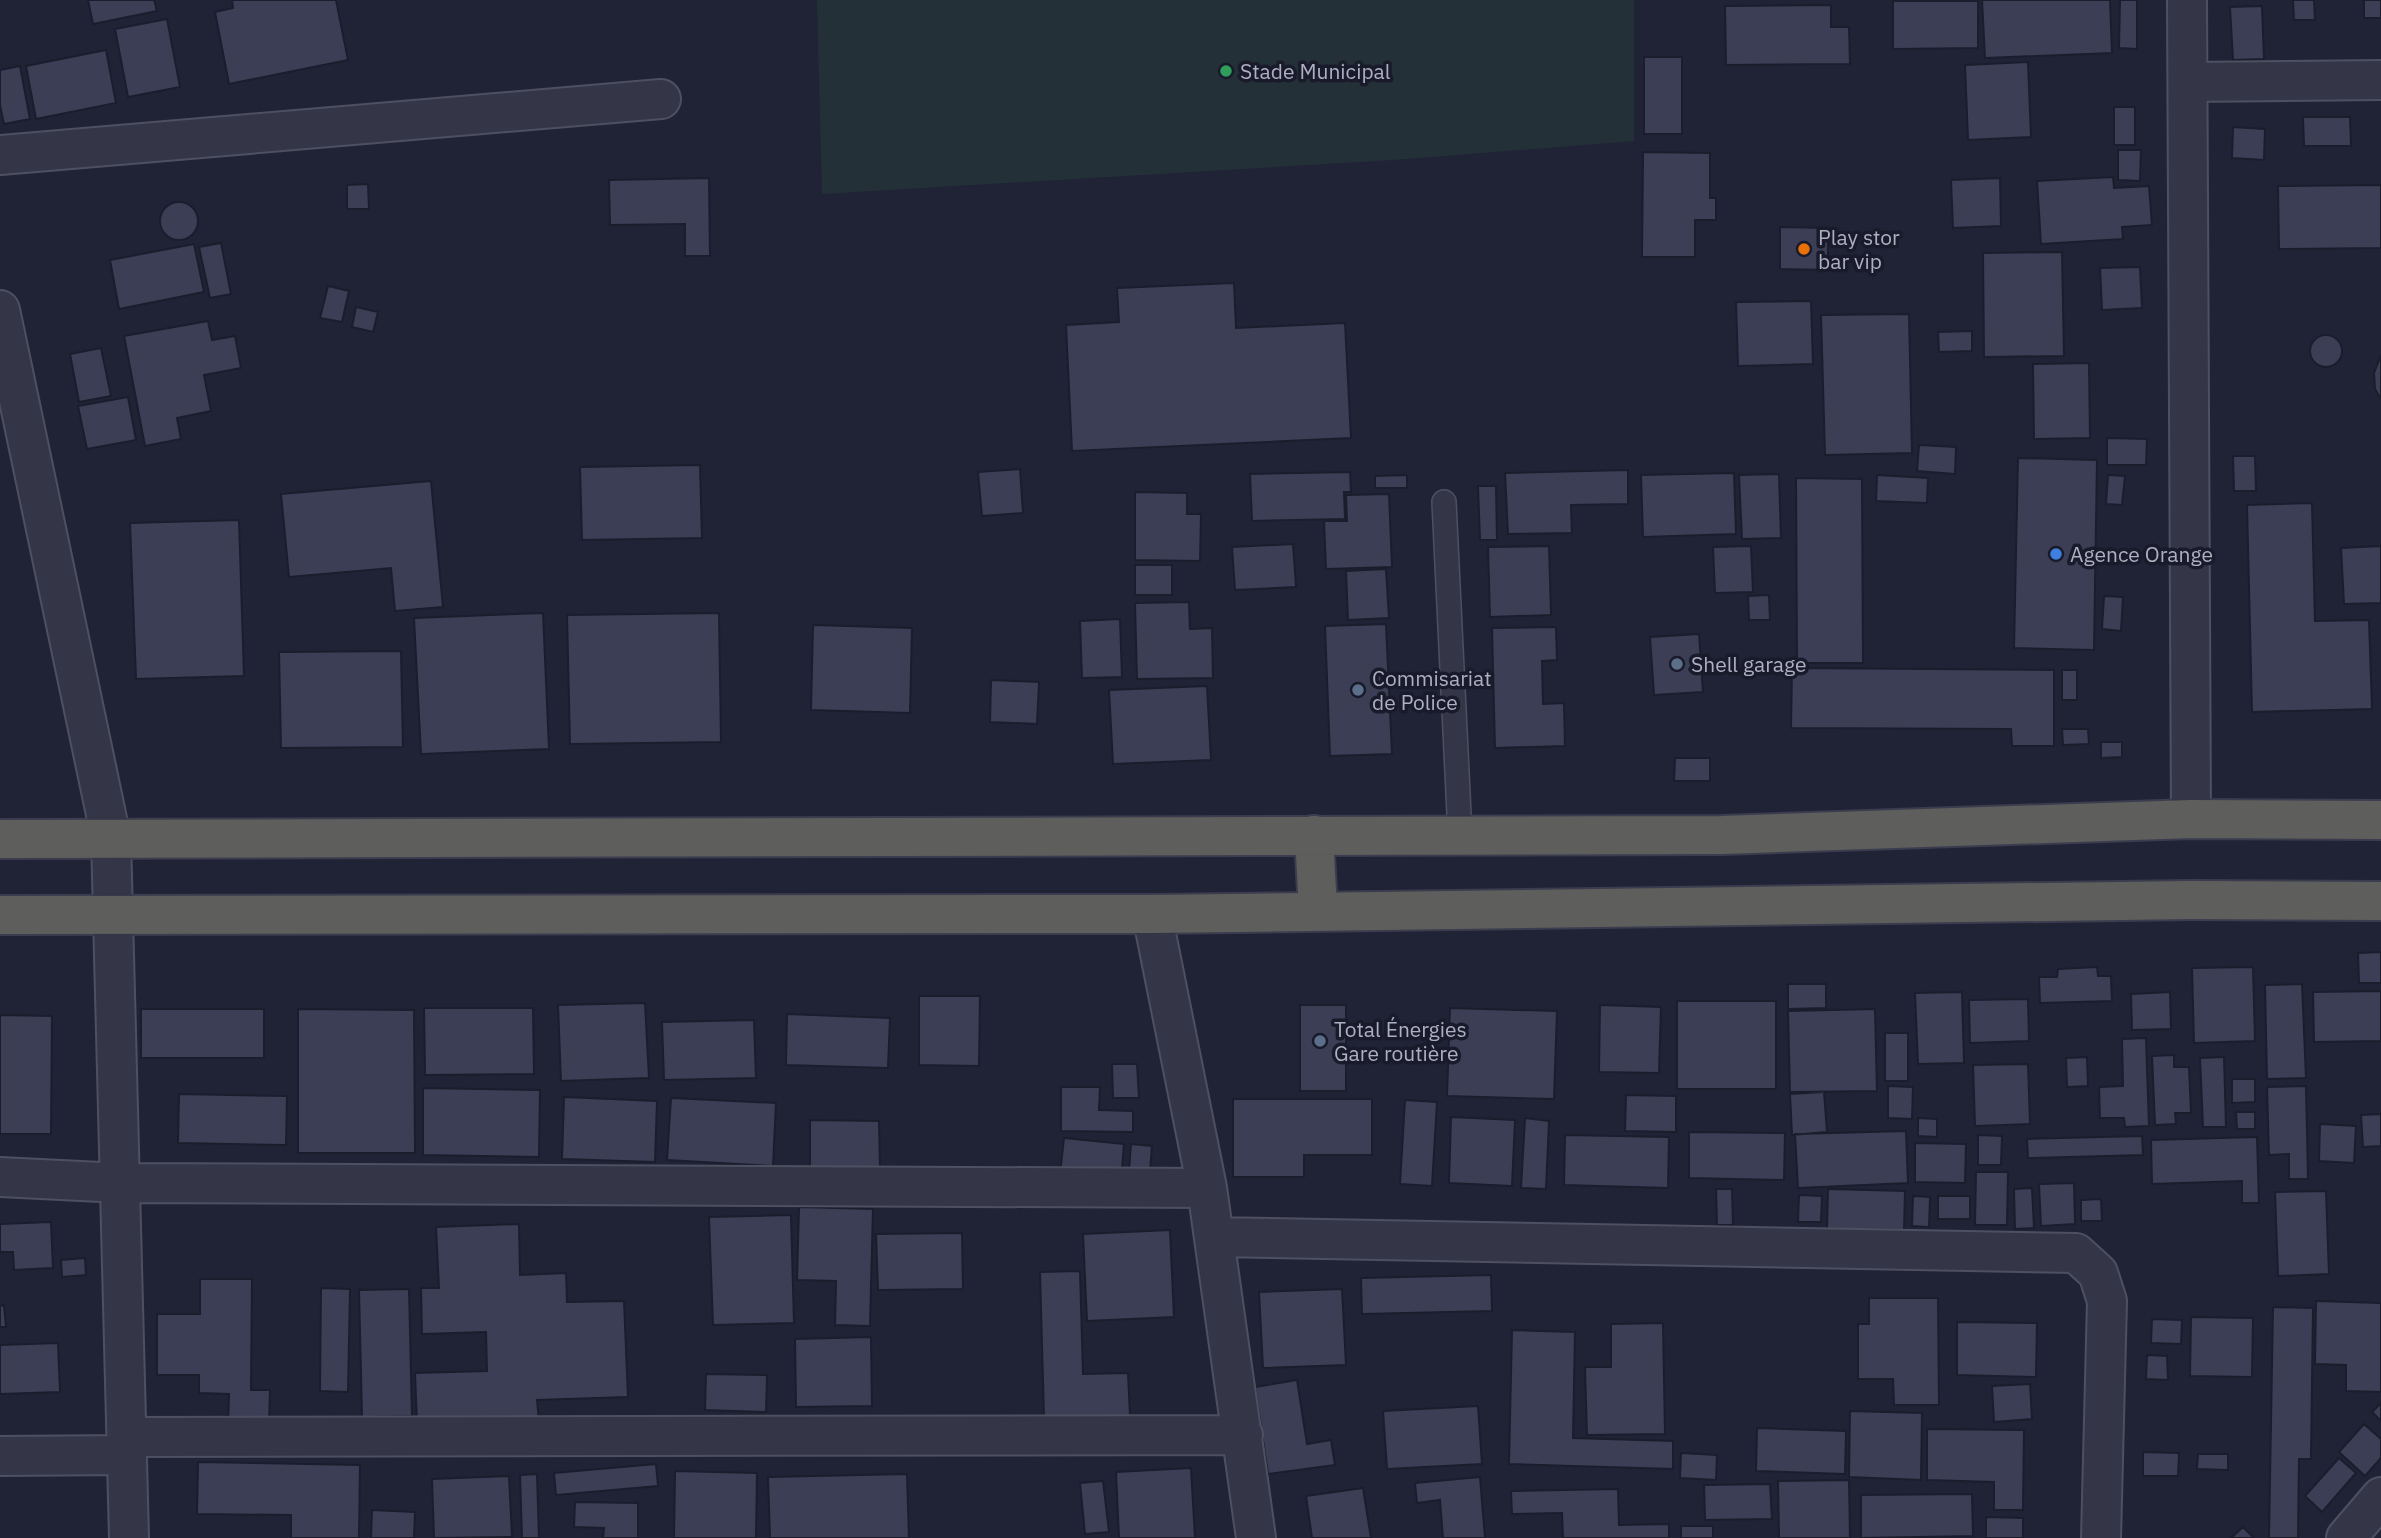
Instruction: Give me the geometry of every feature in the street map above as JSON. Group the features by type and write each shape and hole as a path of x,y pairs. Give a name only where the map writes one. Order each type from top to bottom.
{"highway":[{"path":"0,839 1722,835 2191,819 2381,820"},
{"path":"1314,835 1318,911"},
{"path":"0,915 1152,914 2191,900 2381,901"}],"street":[{"path":"2187,0 2191,819"},
{"path":"2188,82 2381,80"},
{"path":"0,155 661,100"},
{"path":"0,310 111,838 129,1538"},
{"path":"1152,914 1207,1188 1243,1435 1255,1538"},
{"path":"0,1177 121,1183 1207,1188"},
{"path":"1214,1237 2076,1254 2098,1273 2107,1301 2101,1538"},
{"path":"0,1456 127,1446 1243,1435"},
{"path":"2346,1538 2381,1497"}],"lane":[{"path":"1444,502 1460,835"}],"shaded area":[{"name":"Stade Municipal","path":"817,0 1634,0 1634,141 1393,160 822,194"}],"building":[{"path":"88,0 154,0 157,11 93,24"},
{"path":"232,0 336,0 348,60 229,84 215,12 233,8"},
{"path":"1982,0 2110,0 2112,53 1985,58"},
{"path":"2120,0 2137,0 2137,49 2119,48"},
{"path":"2293,0 2314,0 2315,20 2294,20"},
{"path":"2364,0 2381,0 2381,18 2364,18"},
{"path":"1893,1 1978,1 1978,48 1893,49"},
{"path":"1831,5 1831,27 1849,27 1850,64 1726,65 1725,6"},
{"path":"2262,6 2264,59 2233,60 2230,7"},
{"path":"167,19 180,87 128,97 115,29"},
{"path":"106,50 116,103 36,119 26,66"},
{"path":"1644,57 1682,57 1682,134 1644,134"},
{"path":"2028,62 2031,137 1968,140 1965,65"},
{"path":"20,66 30,119 4,124 0,105 0,70"},
{"path":"2114,107 2135,107 2135,145 2114,145"},
{"path":"2303,117 2350,117 2351,146 2304,146"},
{"path":"2233,127 2265,129 2264,160 2232,158"},
{"path":"2118,150 2141,150 2140,181 2118,180"},
{"path":"1643,152 1710,153 1710,198 1716,198 1716,220 1695,220 1695,257 1642,257"},
{"path":"2113,177 2114,188 2149,186 2152,225 2122,227 2123,239 2041,244 2037,181"},
{"path":"709,178 710,256 685,256 685,224 610,225 609,180"},
{"path":"2000,178 2001,226 1953,228 1951,180"},
{"path":"368,184 369,209 347,209 347,185"},
{"path":"2381,185 2381,248 2279,249 2278,186"},
{"path":"179,202 192,208 198,221 192,234 179,240 166,234 160,221 166,208"},
{"name":"Play stor bar vip","path":"1780,227 1828,228 1828,270 1780,269"},
{"path":"221,243 231,294 210,298 199,247"},
{"path":"194,244 204,292 119,309 110,260"},
{"path":"2062,252 2064,356 1984,357 1983,253"},
{"path":"2140,267 2142,308 2102,310 2100,268"},
{"path":"1234,283 1236,328 1345,323 1351,438 1072,451 1066,325 1119,322 1117,288"},
{"path":"328,286 349,291 342,322 320,318"},
{"path":"1811,301 1813,364 1738,366 1736,302"},
{"path":"356,307 378,312 373,332 352,327"},
{"path":"1909,314 1912,453 1825,455 1821,315"},
{"path":"208,321 212,340 235,336 241,368 204,375 211,411 177,418 181,439 145,446 124,336"},
{"path":"1972,331 1972,351 1939,352 1938,332"},
{"path":"2326,335 2338,339 2342,351 2338,363 2326,367 2314,363 2310,351 2314,339"},
{"path":"101,348 111,396 79,402 70,354"},
{"path":"2381,355 2381,399 2375,389 2374,373"},
{"path":"2089,363 2090,438 2034,439 2033,364"},
{"path":"128,397 136,440 87,449 78,406"},
{"path":"2107,438 2147,439 2146,465 2107,465"},
{"path":"1919,445 1956,447 1955,474 1917,471"},
{"path":"2233,456 2255,456 2256,491 2234,491"},
{"name":"Agence Orange","path":"2018,458 2097,460 2094,650 2014,648"},
{"path":"700,465 702,538 582,540 580,467"},
{"path":"1020,469 1023,513 982,516 978,472"},
{"path":"1628,470 1628,504 1571,505 1572,533 1508,534 1505,473"},
{"path":"1350,472 1351,492 1344,492 1345,519 1252,521 1250,474"},
{"path":"1734,473 1736,534 1643,537 1641,475"},
{"path":"1779,474 1781,538 1742,539 1739,475"},
{"path":"1407,475 1407,488 1375,488 1375,476"},
{"path":"1877,475 1928,478 1927,503 1876,501"},
{"path":"2108,475 2125,476 2122,505 2106,504"},
{"path":"1796,478 1862,479 1863,663 1797,663"},
{"path":"431,481 443,607 395,611 391,568 289,577 281,494"},
{"path":"1478,486 1496,486 1497,540 1480,540"},
{"path":"1135,492 1187,493 1187,514 1201,514 1200,561 1135,560"},
{"path":"1389,494 1392,567 1326,569 1324,521 1347,521 1346,495"},
{"path":"2312,503 2315,621 2369,620 2372,709 2252,712 2247,505"},
{"path":"239,520 244,676 136,679 130,523"},
{"path":"1293,544 1296,587 1235,590 1232,547"},
{"path":"1549,546 1551,615 1490,617 1488,547"},
{"path":"1751,546 1753,592 1715,593 1713,547"},
{"path":"2381,546 2381,603 2344,604 2341,548"},
{"path":"1135,565 1172,565 1172,595 1135,595"},
{"path":"1386,569 1389,618 1348,620 1346,571"},
{"path":"1769,595 1770,620 1749,620 1748,596"},
{"path":"2104,596 2123,597 2121,631 2102,629"},
{"path":"1189,602 1190,629 1212,628 1213,678 1137,679 1135,603"},
{"path":"543,613 549,749 421,754 414,618"},
{"path":"719,613 721,742 570,744 567,615"},
{"path":"1120,619 1122,677 1082,678 1080,621"},
{"name":"Commisariat de Police","path":"1386,624 1392,754 1330,756 1325,626"},
{"path":"813,625 912,628 910,713 811,710"},
{"path":"1556,627 1557,660 1542,661 1543,704 1564,703 1565,746 1495,748 1492,628"},
{"name":"Shell garage","path":"1699,634 1703,692 1654,695 1650,637"},
{"path":"401,651 403,747 281,748 279,652"},
{"path":"1792,668 2054,670 2054,746 2012,746 2011,729 1791,728"},
{"path":"2062,670 2077,670 2077,700 2062,700"},
{"path":"991,680 1039,682 1037,724 990,722"},
{"path":"1207,686 1211,760 1113,764 1109,690"},
{"path":"2062,729 2088,729 2089,744 2063,745"},
{"path":"2101,742 2122,742 2122,757 2101,758"},
{"path":"1675,758 1710,758 1710,781 1674,781"},
{"path":"2381,952 2381,983 2359,983 2358,953"},
{"path":"2097,967 2098,976 2111,976 2112,1001 2040,1003 2039,977 2057,977 2058,969"},
{"path":"2253,967 2255,1041 2194,1043 2192,968"},
{"path":"1788,984 1826,984 1826,1008 1788,1009"},
{"path":"2302,984 2306,1078 2267,1079 2265,985"},
{"path":"2381,991 2381,1041 2314,1042 2313,992"},
{"path":"1962,992 1964,1063 1918,1064 1915,993"},
{"path":"2170,992 2171,1029 2132,1030 2131,994"},
{"path":"919,996 980,996 979,1066 919,1065"},
{"path":"2028,999 2029,1041 1970,1043 1969,1000"},
{"path":"1677,1001 1776,1001 1776,1089 1677,1089"},
{"path":"645,1003 649,1078 561,1081 558,1005"},
{"path":"1300,1005 1346,1005 1346,1091 1300,1091"},
{"path":"1600,1005 1661,1007 1659,1073 1599,1072"},
{"path":"424,1008 533,1008 534,1074 425,1075"},
{"path":"1450,1008 1557,1011 1554,1099 1447,1096"},
{"path":"141,1009 264,1009 264,1058 141,1058"},
{"path":"298,1009 414,1010 415,1153 298,1153"},
{"path":"1875,1009 1877,1091 1790,1092 1788,1011"},
{"path":"787,1014 890,1018 888,1068 786,1065"},
{"path":"0,1015 52,1016 51,1134 0,1134"},
{"path":"754,1020 756,1078 664,1080 662,1022"},
{"path":"1885,1033 1908,1033 1908,1081 1885,1081"},
{"path":"2146,1038 2149,1126 2125,1127 2124,1118 2100,1118 2099,1087 2123,1086 2122,1039"},
{"path":"2174,1055 2174,1067 2189,1067 2191,1113 2175,1113 2176,1124 2155,1125 2152,1056"},
{"path":"2087,1057 2088,1086 2067,1087 2066,1058"},
{"path":"2224,1057 2226,1127 2203,1127 2200,1058"},
{"path":"1112,1064 1137,1064 1139,1098 1113,1098"},
{"path":"2028,1064 2030,1124 1975,1126 1973,1065"},
{"path":"2232,1079 2255,1079 2255,1102 2232,1103"},
{"path":"1888,1086 1913,1087 1912,1119 1888,1118"},
{"path":"2306,1086 2308,1179 2289,1179 2289,1154 2269,1155 2267,1087"},
{"path":"1061,1087 1100,1087 1099,1110 1133,1111 1133,1132 1061,1131"},
{"path":"423,1088 540,1090 539,1157 423,1155"},
{"path":"1824,1092 1827,1132 1792,1135 1790,1094"},
{"path":"179,1094 287,1096 286,1145 178,1143"},
{"path":"1626,1095 1676,1096 1676,1132 1625,1131"},
{"path":"564,1097 657,1101 655,1162 562,1159"},
{"path":"671,1098 776,1103 773,1166 667,1160"},
{"path":"1233,1099 1372,1099 1372,1155 1304,1155 1304,1177 1233,1177"},
{"path":"1405,1100 1437,1102 1432,1186 1400,1184"},
{"path":"2236,1112 2255,1112 2255,1129 2237,1129"},
{"path":"2381,1114 2381,1146 2363,1147 2361,1115"},
{"path":"1451,1117 1515,1120 1512,1186 1449,1183"},
{"path":"1525,1118 1549,1121 1546,1189 1521,1188"},
{"path":"1918,1118 1937,1119 1937,1137 1918,1136"},
{"path":"810,1120 879,1121 880,1169 810,1168"},
{"path":"2320,1124 2356,1126 2354,1163 2319,1161"},
{"path":"1906,1131 1908,1183 1798,1188 1795,1134"},
{"path":"1689,1132 1785,1133 1784,1180 1689,1178"},
{"path":"1565,1135 1669,1137 1668,1188 1564,1185"},
{"path":"1978,1135 2002,1136 2001,1165 1978,1165"},
{"path":"2142,1136 2143,1155 2028,1158 2027,1139"},
{"path":"2257,1137 2259,1203 2242,1203 2242,1181 2152,1184 2151,1140"},
{"path":"1064,1138 1124,1144 1121,1180 1060,1174"},
{"path":"1915,1143 1966,1144 1965,1183 1915,1182"},
{"path":"1131,1144 1152,1146 1150,1171 1129,1170"},
{"path":"1976,1172 2008,1172 2007,1225 1975,1225"},
{"path":"2074,1183 2075,1224 2041,1226 2039,1184"},
{"path":"2032,1188 2034,1228 2015,1229 2014,1189"},
{"path":"1716,1189 1732,1189 1733,1225 1717,1225"},
{"path":"1828,1189 1905,1191 1904,1230 1827,1229"},
{"path":"2326,1191 2329,1274 2278,1276 2275,1192"},
{"path":"1799,1195 1822,1196 1821,1222 1798,1222"},
{"path":"1913,1196 1930,1197 1929,1227 1912,1226"},
{"path":"1938,1196 1970,1196 1970,1219 1938,1219"},
{"path":"2101,1199 2102,1221 2081,1221 2081,1200"},
{"path":"799,1207 873,1209 870,1326 835,1325 836,1281 797,1280"},
{"path":"791,1215 794,1323 713,1325 709,1217"},
{"path":"51,1222 53,1268 14,1270 13,1252 0,1252 0,1224"},
{"path":"519,1224 520,1275 566,1273 567,1302 624,1301 628,1397 537,1400 539,1421 417,1425 415,1373 487,1371 486,1332 422,1334 421,1288 439,1288 436,1227"},
{"path":"1170,1230 1174,1317 1087,1321 1083,1234"},
{"path":"962,1233 963,1289 878,1290 876,1234"},
{"path":"85,1258 86,1275 62,1277 61,1260"},
{"path":"1080,1271 1083,1374 1128,1373 1130,1416 1044,1418 1040,1272"},
{"path":"1491,1275 1492,1311 1362,1314 1361,1278"},
{"path":"200,1279 252,1279 251,1390 270,1390 269,1425 228,1424 229,1394 199,1393 199,1375 157,1375 157,1314 200,1314"},
{"path":"321,1288 350,1289 348,1392 320,1391"},
{"path":"409,1289 412,1416 362,1417 359,1290"},
{"path":"1342,1289 1346,1365 1263,1368 1259,1292"},
{"path":"1869,1298 1938,1298 1939,1405 1894,1405 1893,1379 1858,1379 1858,1324 1869,1324"},
{"path":"2316,1301 2381,1303 2381,1392 2346,1391 2346,1365 2315,1364"},
{"path":"4,1305 6,1327 0,1327 0,1306"},
{"path":"2273,1307 2313,1308 2311,1459 2299,1459 2298,1538 2269,1538"},
{"path":"2191,1317 2253,1318 2252,1377 2190,1376"},
{"path":"2152,1319 2182,1320 2181,1344 2151,1343"},
{"path":"1957,1322 2037,1323 2036,1377 1957,1375"},
{"path":"1663,1323 1665,1434 1587,1435 1585,1367 1611,1367 1611,1324"},
{"path":"1512,1330 1575,1332 1573,1438 1673,1441 1673,1469 1509,1464"},
{"path":"871,1337 872,1406 796,1407 795,1339"},
{"path":"58,1343 60,1392 0,1394 0,1345"},
{"path":"2147,1355 2167,1356 2168,1380 2146,1379"},
{"path":"706,1374 767,1375 766,1412 705,1410"},
{"path":"1297,1380 1307,1444 1331,1440 1335,1465 1268,1474 1255,1387"},
{"path":"2030,1384 2032,1419 1994,1422 1992,1386"},
{"path":"2381,1403 2381,1421 2372,1412"},
{"path":"1478,1406 1482,1464 1387,1469 1383,1411"},
{"path":"1850,1411 1922,1413 1921,1480 1849,1477"},
{"path":"2364,1424 2381,1439 2381,1458 2365,1476 2339,1452"},
{"path":"1757,1428 1846,1431 1845,1474 1756,1471"},
{"path":"1927,1429 2024,1430 2023,1510 1994,1510 1994,1482 1927,1480"},
{"path":"2143,1452 2179,1453 2178,1476 2143,1476"},
{"path":"1681,1453 1717,1455 1716,1480 1680,1478"},
{"path":"2198,1454 2228,1454 2228,1470 2197,1469"},
{"path":"2339,1458 2356,1473 2322,1512 2305,1496"},
{"path":"198,1462 360,1465 359,1538 291,1538 291,1515 197,1514"},
{"path":"656,1464 658,1486 556,1495 554,1473"},
{"path":"1191,1468 1195,1538 1119,1538 1116,1472"},
{"path":"675,1471 757,1473 756,1538 674,1538"},
{"path":"537,1474 539,1538 522,1538 520,1475"},
{"path":"907,1474 909,1538 770,1538 768,1477"},
{"path":"509,1476 512,1537 434,1538 432,1479"},
{"path":"1480,1477 1485,1538 1443,1538 1440,1500 1417,1503 1415,1483"},
{"path":"1849,1480 1850,1538 1779,1538 1778,1481"},
{"path":"1103,1481 1109,1532 1085,1534 1080,1483"},
{"path":"1770,1484 1772,1519 1705,1520 1704,1485"},
{"path":"1363,1488 1371,1538 1312,1538 1306,1496"},
{"path":"1618,1489 1619,1525 1669,1524 1669,1538 1563,1538 1562,1513 1512,1514 1511,1491"},
{"path":"1972,1494 1973,1536 1861,1538 1861,1495"},
{"path":"575,1502 638,1503 638,1538 603,1538 604,1528 574,1527"},
{"path":"372,1510 415,1512 414,1538 371,1538"},
{"path":"1986,1517 2023,1518 2023,1538 1986,1538"},
{"path":"1681,1526 1713,1526 1713,1538 1681,1538"},
{"path":"2243,1527 2254,1538 2231,1538"}],"place":[{"name":"Stade Municipal","path":"1226,71"},
{"name":"Play stor bar vip","path":"1804,249"},
{"name":"Agence Orange","path":"2056,554"},
{"name":"Shell garage","path":"1677,664"},
{"name":"Commisariat de Police","path":"1358,690"},
{"name":"Total Énergies Gare routière","path":"1320,1041"}]}
